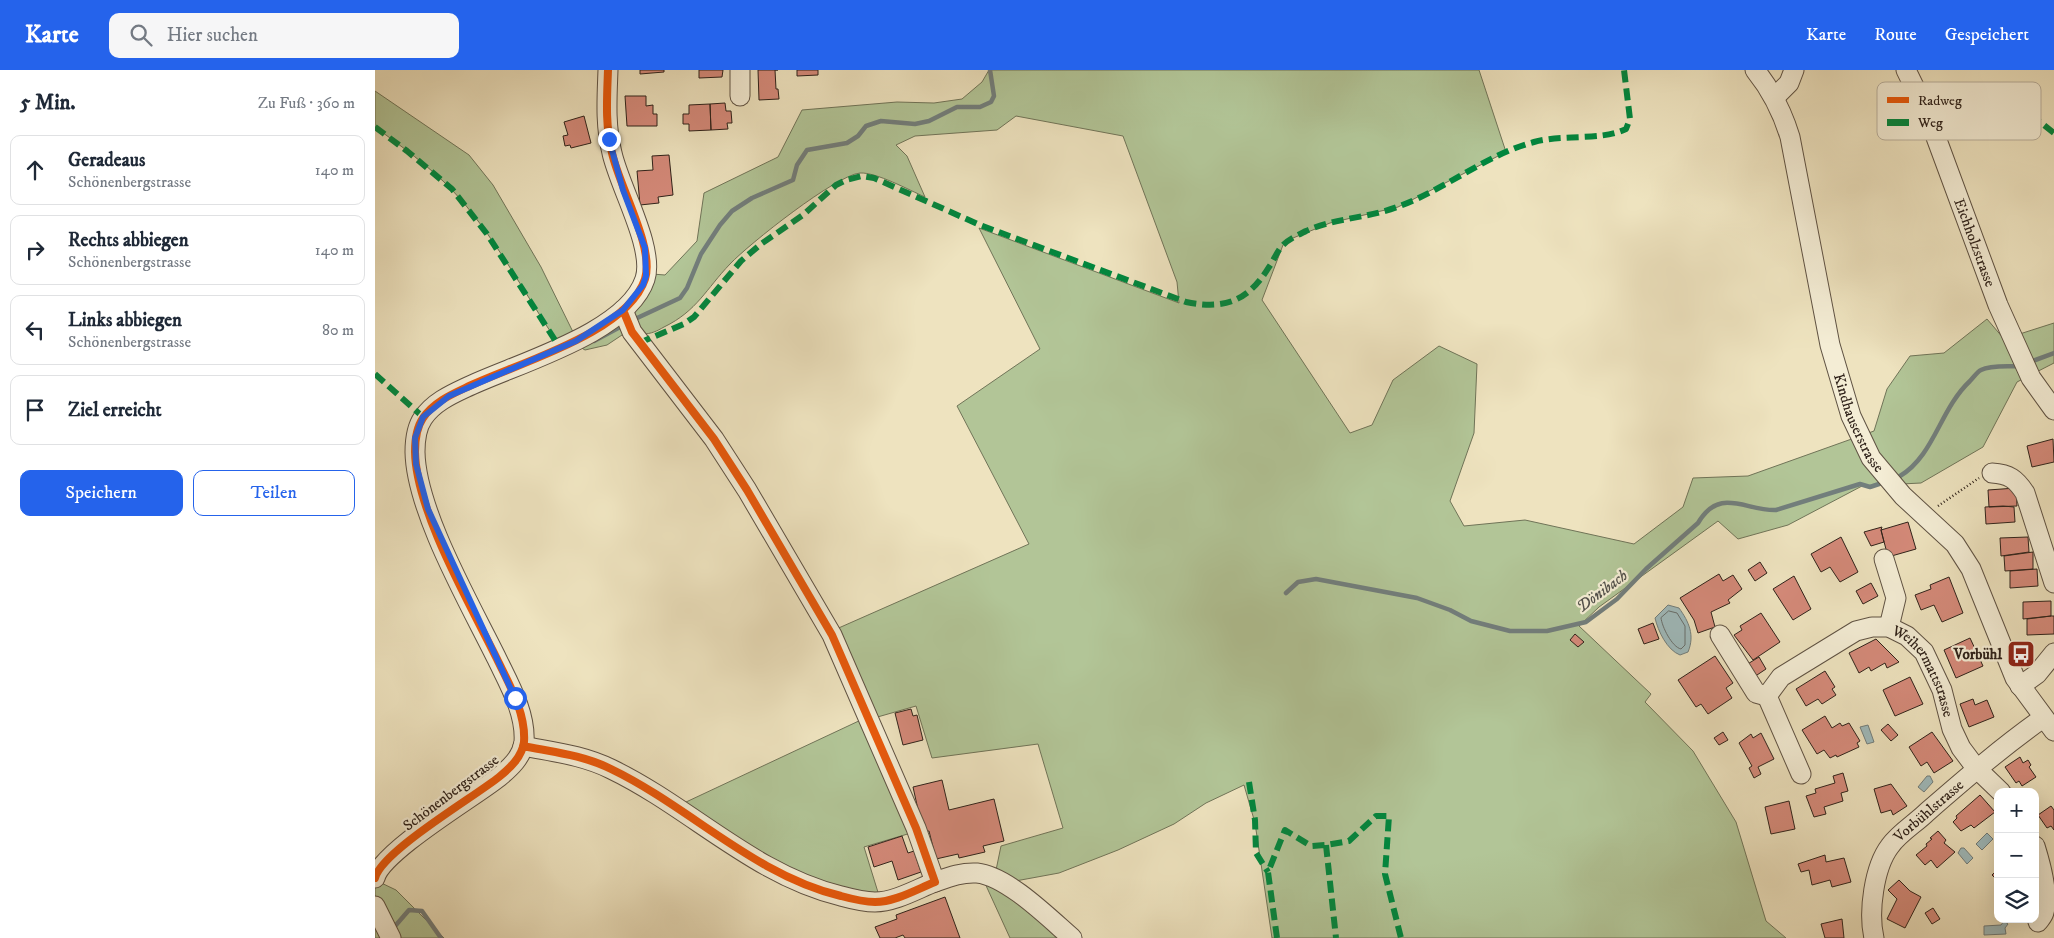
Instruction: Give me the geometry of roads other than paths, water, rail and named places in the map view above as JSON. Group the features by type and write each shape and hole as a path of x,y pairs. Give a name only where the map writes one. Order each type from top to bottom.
{"street":[{"path":"609,70 607,116 610,146 623,190 645,248 647,266 643,285 623,310 576,341 449,396 434,406 423,417 418,428 415,458 428,509 517,704 523,727 523,746 581,757 609,768 670,804 737,849 773,869 827,893 867,902 883,902 959,874 983,874 1012,890 1072,938"},
{"path":"740,70 741,96"},
{"name":"Kindhauserstrasse","path":"1755,70 1775,97 1783,114 1797,166 1830,345 1851,416 1871,458 1903,496 1955,544 1971,568 2003,652 2020,686 2049,725"},
{"path":"1775,97 1789,83 1794,70"},
{"name":"Eichholzstrasse","path":"1906,70 1912,82"},
{"name":"Eichholzstrasse","path":"1937,140 1998,305 2031,378 2054,410"},
{"path":"623,310 632,332 692,410 742,483 832,636 916,828 935,882"},
{"path":"1992,473 2007,474 2018,481 2025,494 2054,583"},
{"path":"1884,559 1896,598 1889,627"},
{"name":"Weihermattstrasse","path":"1767,696 1781,677 1856,631 1872,627 1889,627 1907,636 1924,652 1942,690 1952,729 1961,748 1976,768 1997,788"},
{"path":"1720,635 1756,693 1767,696 1801,774"},
{"path":"2020,686 2037,674 2054,653"},
{"name":"Vorbühlstrasse","path":"1874,938 1871,925 1872,902 1877,877 1890,846 1976,768 2049,725"},
{"name":"Schönenbergstrasse","path":"375,878 380,868 397,851 504,773 514,763 523,746"},
{"path":"2039,859 2044,906 2044,913 2039,920"},
{"path":"375,906 391,938"}],"water":[{"path":"1668,605 1679,608 1686,618 1690,629 1691,640 1688,652 1680,655 1675,653 1664,640 1655,618"},
{"path":"1868,725 1874,742 1867,744 1860,727"},
{"path":"1927,776 1930,776 1933,782 1924,792 1918,787"},
{"path":"1987,833 1993,839 1982,850 1976,844"},
{"path":"1961,848 1964,848 1973,858 1967,864 1958,853"},
{"path":"2002,923 2008,924 2005,928 2006,934 1984,935 1984,926 2001,925"}],"waterway":[{"path":"635,319 680,298 687,288 701,254 720,225 732,211 752,198 793,180 797,165 807,150 847,143 858,136 866,126 881,121 915,124 929,121 957,107 980,107 991,102 994,96 990,70"},
{"path":"594,341 622,326"},
{"name":"Dönibach","path":"2030,362 2054,353"},
{"name":"Dönibach","path":"1900,476 1921,457 1951,405 1978,372 1990,367 2019,366"},
{"name":"Dönibach","path":"1286,593 1298,582 1316,579 1417,598 1450,610 1471,621 1510,631 1547,631 1586,622 1617,599 1646,569 1698,523 1706,512 1715,506 1724,503 1734,503 1776,510 1860,484 1870,487 1879,484"},
{"path":"396,925 409,910 422,911 441,938"}],"place":[{"name":"Vorbühl","path":"2021,654"}]}
